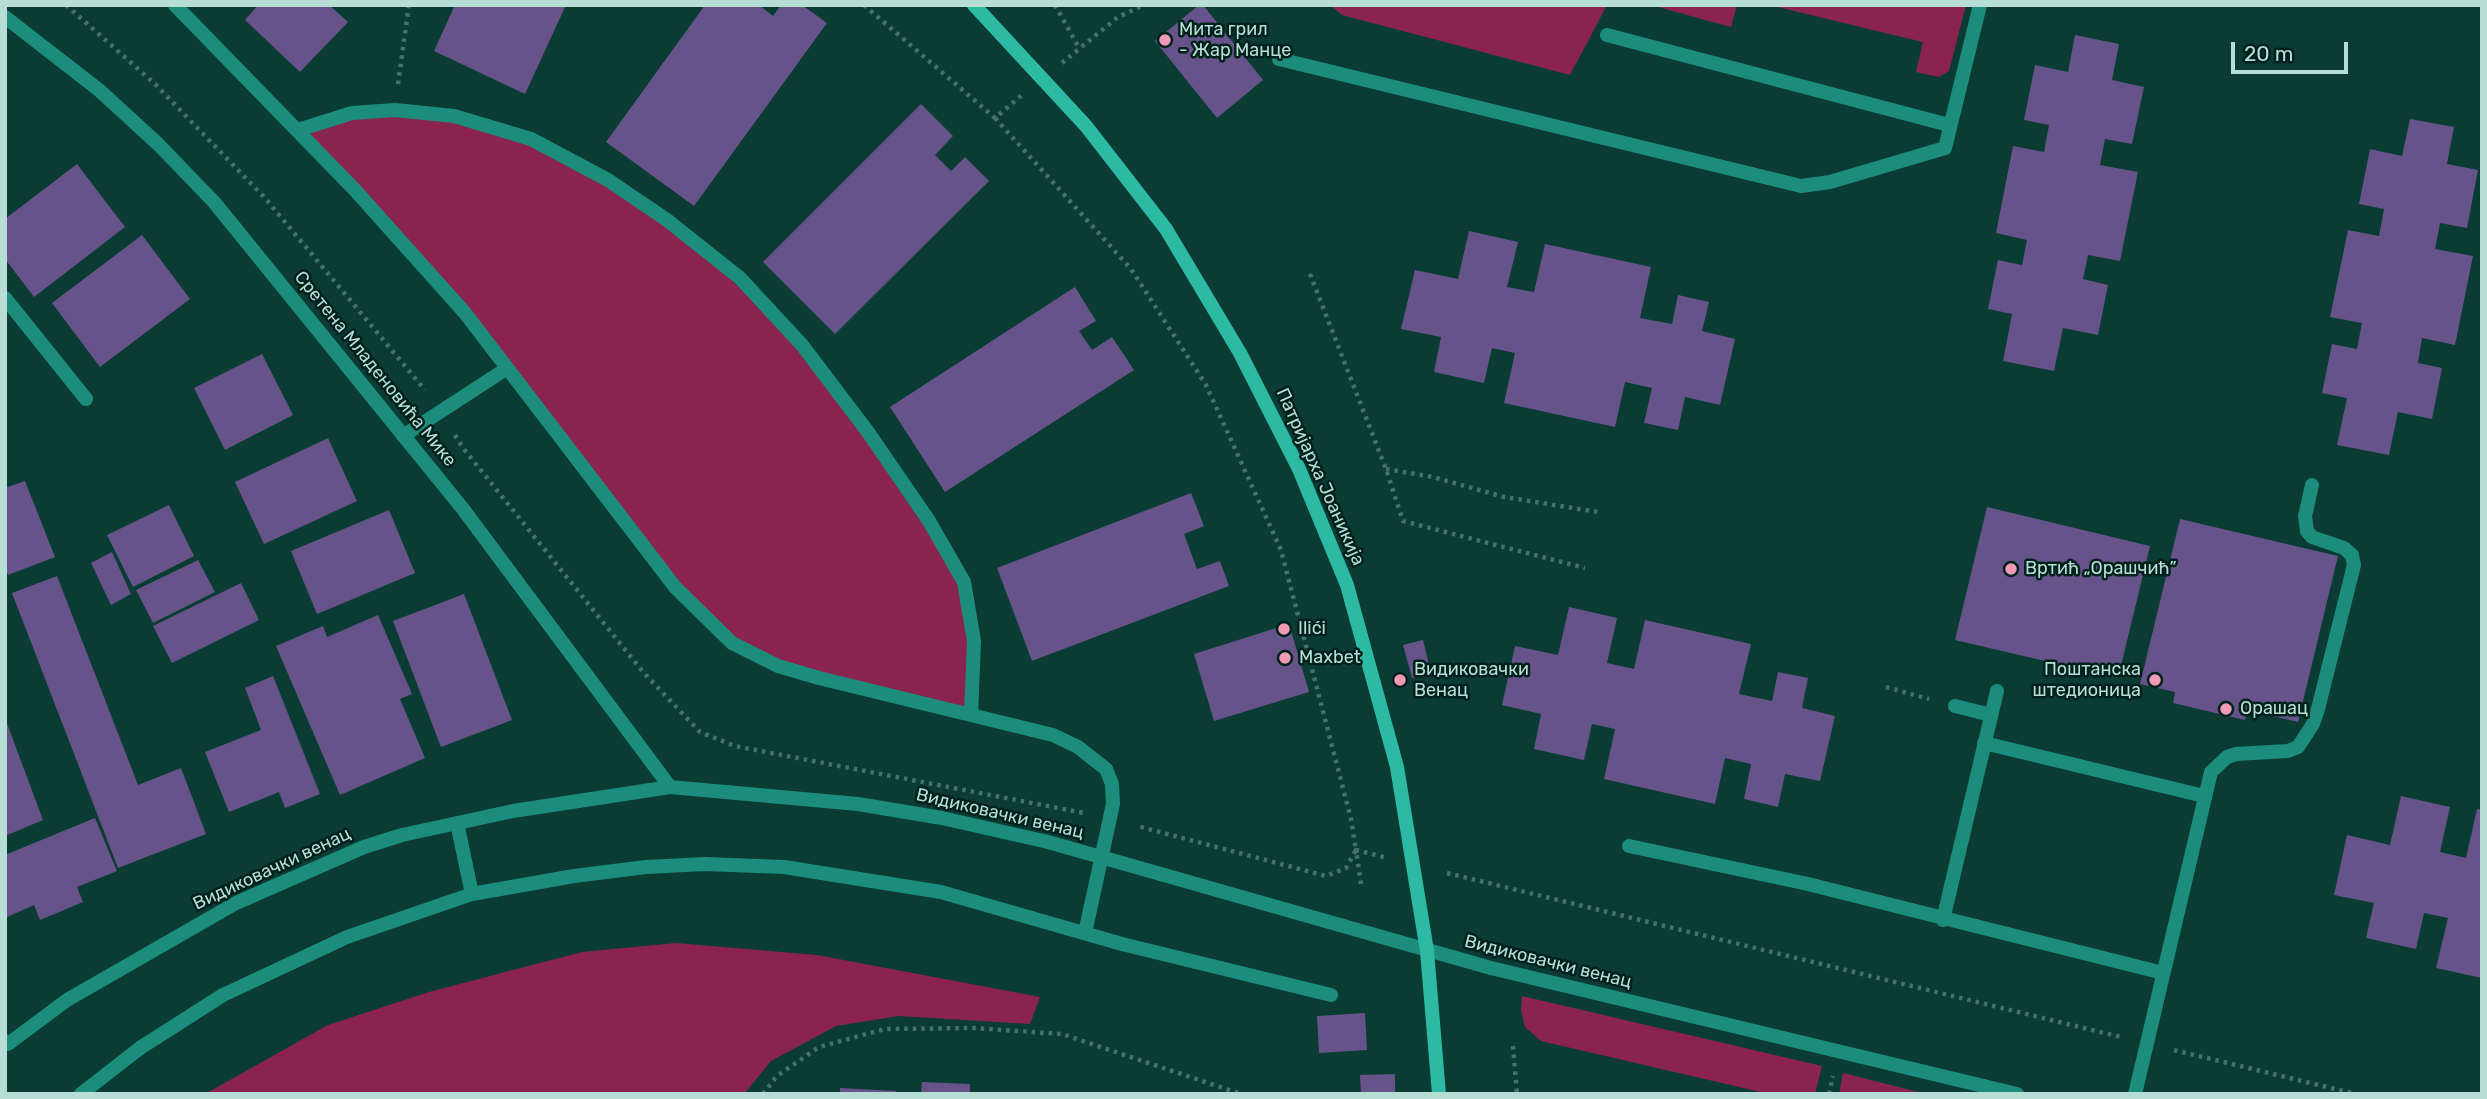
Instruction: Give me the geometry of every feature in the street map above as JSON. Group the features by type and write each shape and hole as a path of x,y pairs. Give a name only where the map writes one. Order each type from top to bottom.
{"main road":[{"name":"Патријарха Јоаникија","path":"974,5 1086,126 1166,229 1240,353 1299,469 1347,585 1377,686 1397,767 1427,951 1438,1094"}],"street":[{"path":"176,5 298,130 465,313 675,587 732,643 778,666 1053,735 1094,758 1106,769 1112,784 1111,819 1085,933"},
{"path":"1279,59 1801,186 1841,179 1945,148 1980,5"},
{"name":"Сретена Младеновића Мике","path":"5,16 99,90 158,144 214,202 463,509 670,787"},
{"path":"1607,35 1949,125"},
{"path":"298,130 352,113 395,110 454,116 531,139 608,180 667,220 740,278 802,345 869,432 929,521 964,582 974,642 971,715"},
{"path":"5,298 86,399"},
{"path":"404,436 506,369"},
{"path":"2135,1094 2211,772 2227,757 2256,752 2288,751 2298,747 2313,724 2354,565 2352,555 2344,548 2312,537 2306,531 2305,516 2312,485"},
{"path":"1943,920 1997,691"},
{"path":"1955,706 1991,715"},
{"path":"1984,743 2204,796"},
{"name":"Видиковачки венац","path":"6,1044 67,1000 236,902 364,847 457,823 670,787 778,795 870,806 968,824 1102,857 1427,951 2017,1094"},
{"path":"457,823 472,894"},
{"path":"1629,846 1808,884 2162,973"},
{"path":"81,1094 139,1048 223,995 347,937 472,894 646,867 705,864 784,867 942,892 1085,933 1331,995"}],"path":[{"path":"66,5 155,84 265,198 442,410 463,448 643,673 700,732 735,747 1111,819 1326,876 1346,868 1356,850"},
{"path":"395,110 409,5"},
{"path":"1055,5 1079,48"},
{"path":"995,118 1131,269 1206,385 1281,550 1351,819 1362,884"},
{"path":"1310,274 1386,469 1403,521 1585,568"},
{"path":"1386,469 1433,477 1504,497 1598,512"},
{"path":"1886,687 1933,700"},
{"path":"1356,850 1385,858"},
{"path":"1447,873 2357,1094"},
{"path":"763,1094 776,1076 820,1047 885,1029 973,1028 1062,1034 1241,1094"},
{"path":"1513,1046 1517,1094"}],"shaded area":[{"path":"1330,5 1607,5 1570,75 1342,15"},
{"path":"1651,5 1737,5 1731,27"},
{"path":"1769,5 1966,5 1949,71 1939,77 1916,72 1923,42"},
{"path":"395,110 531,139 667,220 802,345 964,582 974,641 971,715 819,678 732,643 675,587 465,313 298,130"},
{"path":"676,943 817,955 1040,997 1030,1024 899,1016 836,1026 771,1061 744,1094 205,1094 328,1025 429,992 582,952"},
{"path":"1522,996 1822,1066 1815,1094 1769,1094 1541,1041 1525,1027 1521,1010"},
{"path":"1843,1073 1922,1093 1922,1094 1839,1094"}],"building":[{"path":"258,5 329,5 348,22 300,72 245,20"},
{"path":"455,5 566,5 525,94 434,51"},
{"path":"705,5 759,5 773,16 781,5 802,5 827,23 694,206 606,142"},
{"path":"1199,5 1203,5 1263,80 1217,118 1155,41"},
{"path":"2075,35 2119,44 2112,80 2144,87 2132,144 2105,139 2100,165 2138,172 2120,261 2088,255 2083,279 2108,285 2098,335 2063,328 2054,371 2003,361 2012,314 1988,309 1998,260 2022,265 2027,240 1996,233 2013,146 2044,152 2049,125 2024,120 2035,65 2068,72"},
{"path":"921,104 953,136 935,155 951,171 965,157 989,181 835,334 763,262"},
{"path":"2410,119 2454,127 2447,164 2478,170 2467,228 2440,223 2435,249 2473,256 2455,345 2422,338 2418,363 2442,368 2432,419 2398,412 2389,455 2337,445 2347,398 2322,393 2332,344 2357,349 2362,323 2330,317 2348,230 2379,236 2384,209 2359,204 2370,149 2402,156"},
{"path":"77,164 125,227 34,297 5,259 5,219"},
{"path":"1469,231 1518,242 1507,287 1534,292 1545,244 1651,267 1640,318 1672,324 1678,295 1709,302 1702,331 1735,339 1720,405 1685,397 1678,430 1644,423 1652,388 1625,382 1615,427 1504,403 1515,353 1492,348 1484,383 1434,372 1441,337 1401,329 1415,270 1458,279"},
{"path":"142,235 190,299 100,367 52,303"},
{"path":"1075,287 1096,321 1079,331 1092,350 1112,337 1134,370 945,492 890,407"},
{"path":"262,354 293,415 225,450 194,388"},
{"path":"328,438 357,501 264,544 235,482"},
{"path":"25,481 55,557 8,575 5,567 5,488"},
{"path":"1191,493 1204,526 1184,534 1197,569 1220,561 1229,586 1032,661 997,568"},
{"path":"169,505 194,556 133,587 107,535"},
{"path":"1987,507 2150,546 2118,678 1955,640"},
{"path":"389,510 415,573 317,614 291,551"},
{"path":"2180,519 2338,556 2298,722 2247,710 2245,720 2173,703 2175,692 2140,684"},
{"path":"112,552 131,594 111,605 91,563"},
{"path":"198,560 215,592 153,623 136,590"},
{"path":"57,576 138,785 181,768 206,834 118,868 12,593"},
{"path":"241,583 259,620 172,663 153,626"},
{"path":"464,594 512,720 441,747 393,621"},
{"path":"1569,607 1617,618 1607,663 1634,669 1645,620 1751,644 1739,694 1772,701 1778,672 1808,678 1802,708 1835,716 1820,781 1785,774 1778,807 1744,799 1751,764 1725,758 1715,804 1604,779 1615,729 1592,724 1584,760 1534,749 1541,714 1502,705 1515,646 1558,655"},
{"path":"378,615 412,694 400,699 425,758 340,795 276,646 323,626 327,637"},
{"path":"1289,624 1309,692 1214,721 1194,654"},
{"path":"1423,640 1431,673 1412,678 1403,645"},
{"path":"273,676 320,794 285,808 279,792 229,812 205,752 261,730 245,688"},
{"path":"5,718 43,820 5,836"},
{"path":"2401,796 2450,807 2440,852 2466,858 2477,809 2482,810 2482,978 2436,968 2448,918 2424,913 2416,949 2366,938 2374,903 2334,895 2347,835 2390,845"},
{"path":"95,818 117,871 77,887 83,902 40,920 34,905 5,918 5,855"},
{"path":"1365,1013 1367,1050 1319,1053 1317,1016"},
{"path":"1395,1074 1395,1094 1361,1094 1360,1075"},
{"path":"922,1082 970,1084 970,1094 921,1094"},
{"path":"840,1088 896,1091 896,1094 840,1094"}],"place":[{"name":"Мита грил - Жар Манце","path":"1165,40"},
{"name":"Вртић „Орашчић”","path":"2011,569"},
{"name":"Ilići","path":"1284,629"},
{"name":"Maxbet","path":"1285,658"},
{"name":"Видиковачки Венац","path":"1400,680"},
{"name":"Поштанска штедионица","path":"2155,680"},
{"name":"Орашац","path":"2226,709"}]}
